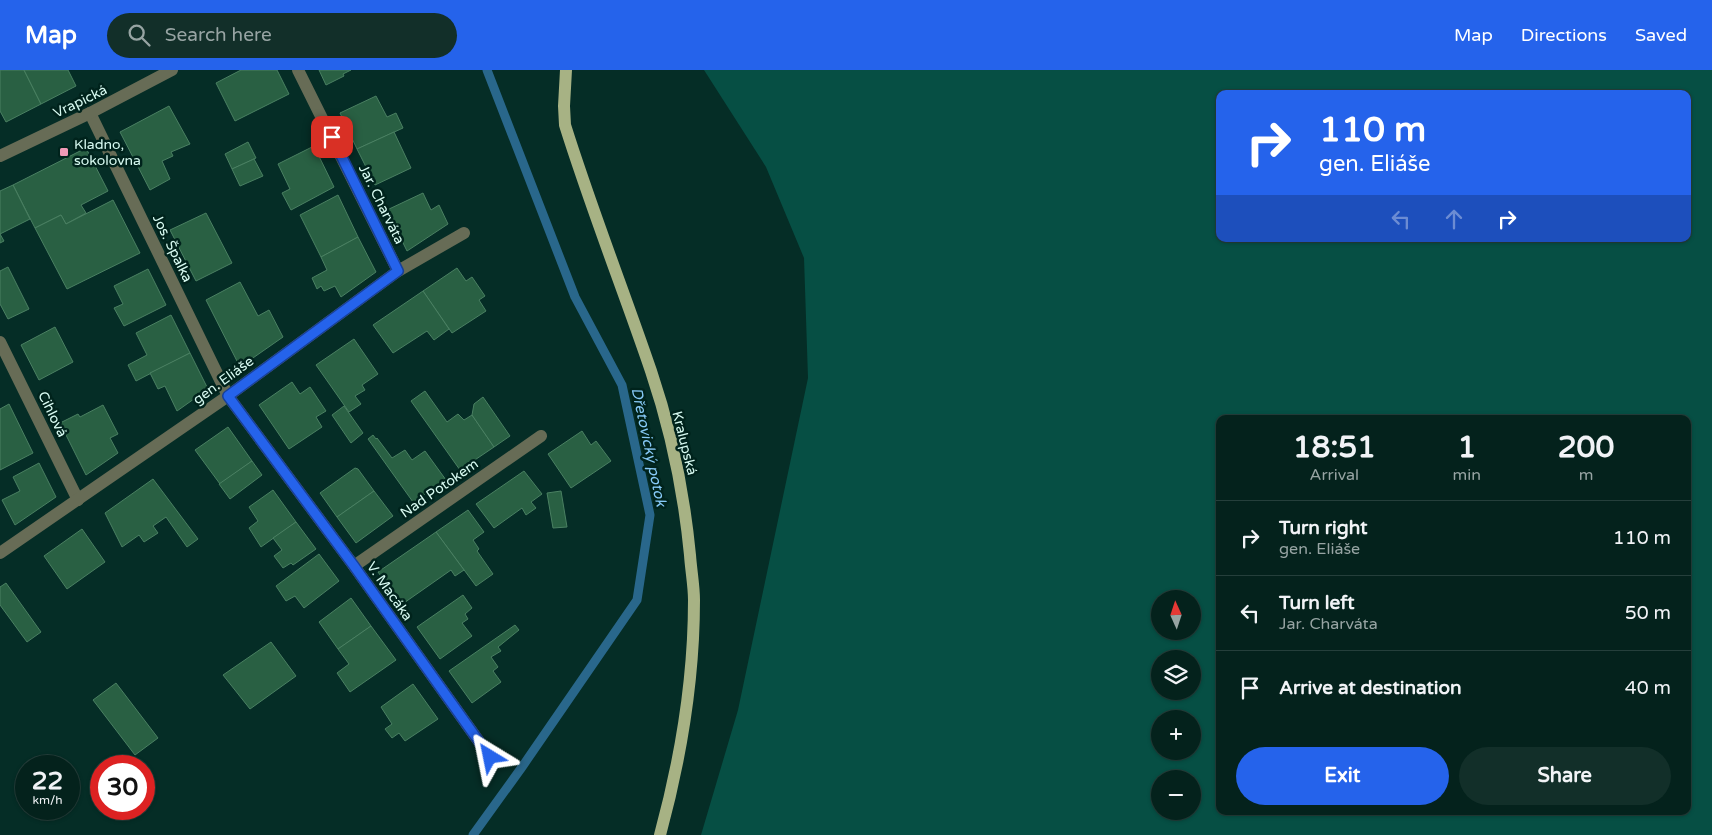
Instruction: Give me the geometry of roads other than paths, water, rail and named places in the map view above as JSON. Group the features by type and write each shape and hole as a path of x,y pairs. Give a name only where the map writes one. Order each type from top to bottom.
{"main road":[{"name":"Kralupská","path":"566,70 565,125 610,260 651,372 673,450 687,525 694,598 692,668 680,752 660,835"}],"street":[{"name":"Vrapická","path":"0,156 90,113 172,70"},
{"name":"Jar. Charváta","path":"298,70 398,271"},
{"name":"Jos. Špalka","path":"90,113 228,396"},
{"name":"gen. Eliáše","path":"0,553 228,396 398,271 464,233"},
{"name":"Cihlová","path":"0,342 78,500"},
{"name":"V. Macáka","path":"228,396 354,566 490,757"},
{"name":"Nad Potokem","path":"354,566 541,436"}],"waterway":[{"name":"Dřetovický potok","path":"473,835 637,600 650,515 622,385 575,297 487,70"}],"place":[{"name":"Kladno, sokolovna","path":"64,152"}]}
